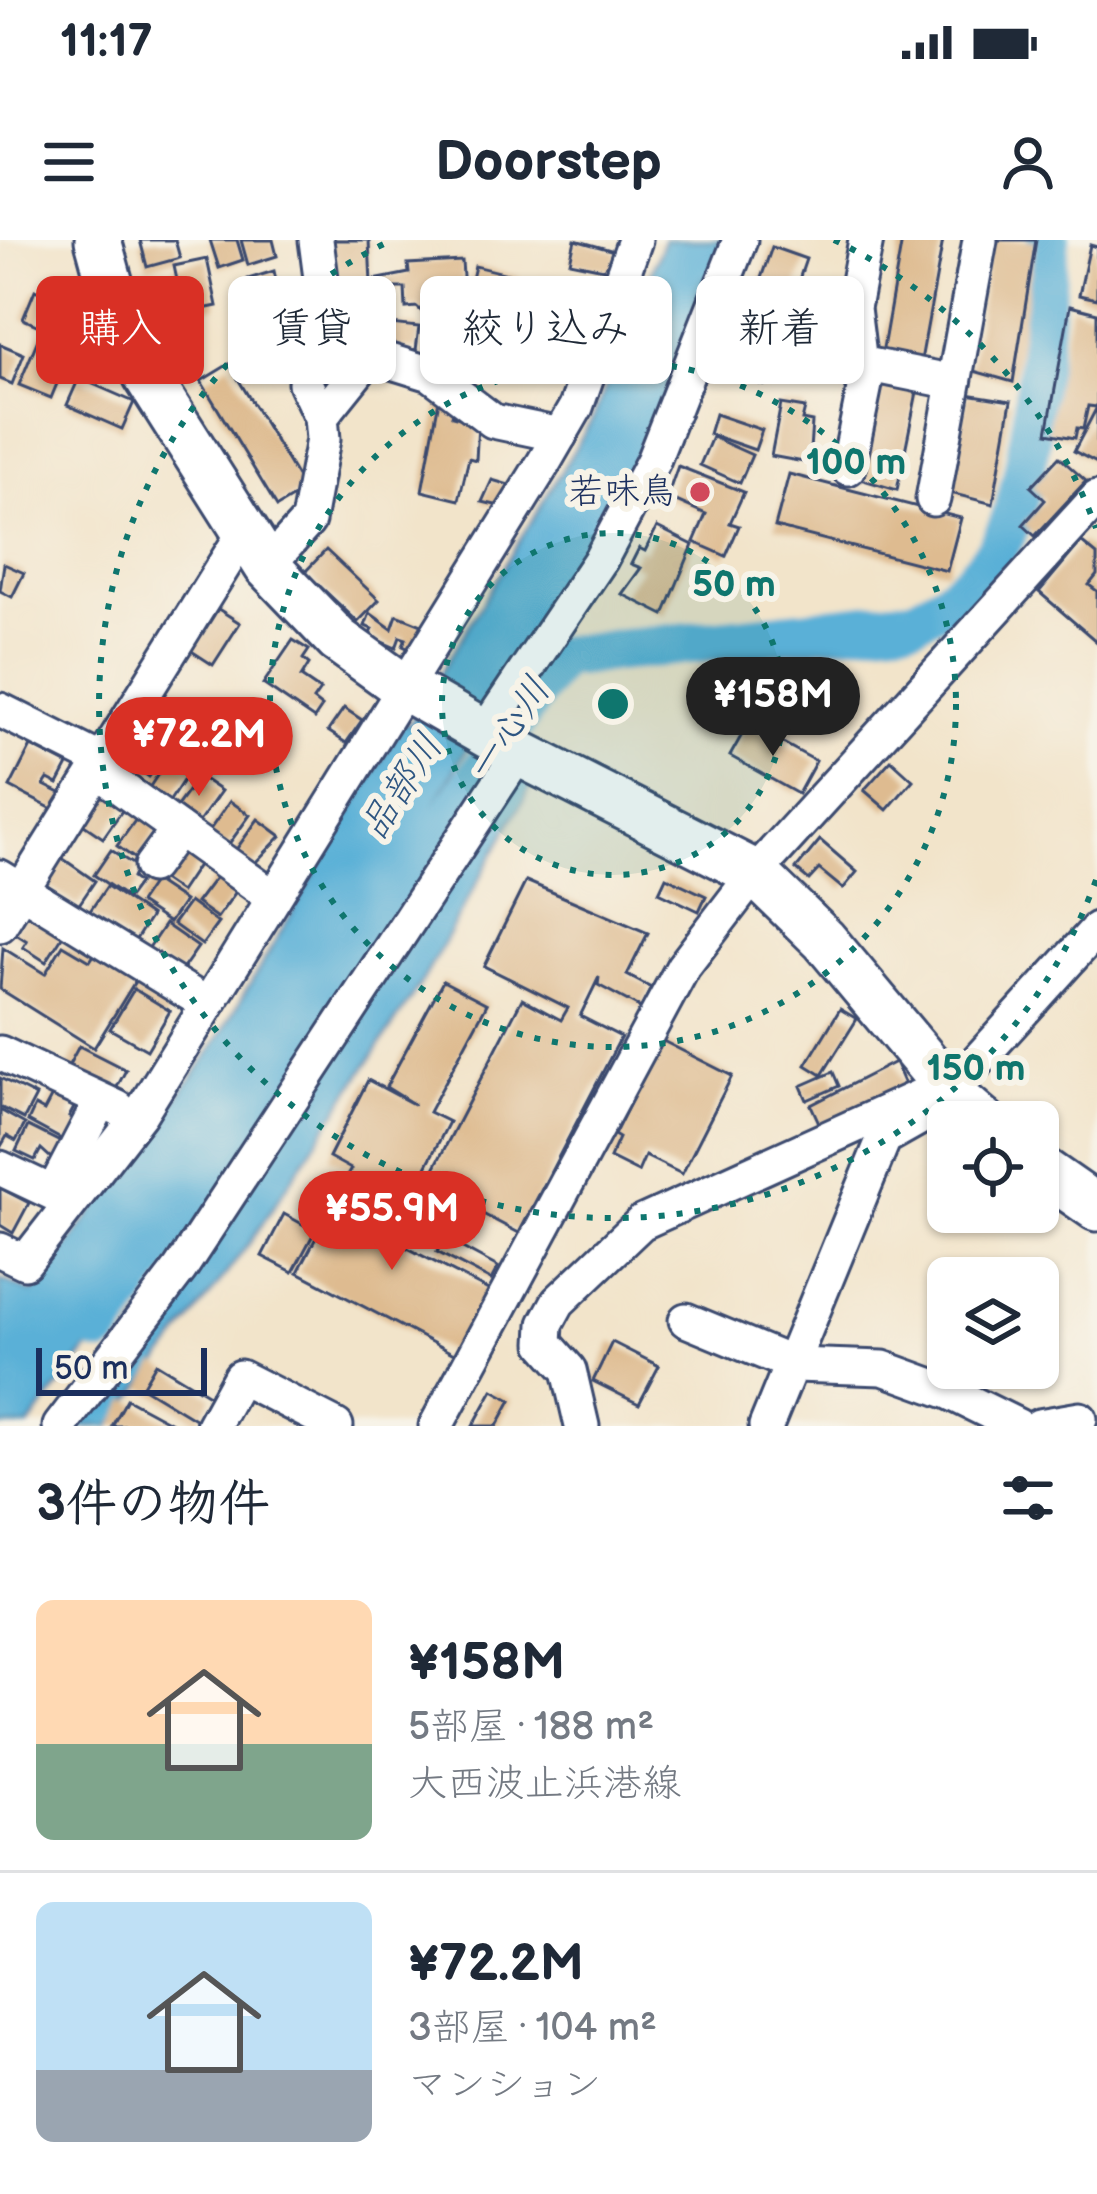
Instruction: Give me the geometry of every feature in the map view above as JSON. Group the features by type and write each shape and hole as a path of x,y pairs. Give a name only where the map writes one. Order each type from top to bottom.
{"main road":[{"path":"98,240 118,317 146,375 255,550 338,640 407,689 496,740 755,873 824,940 959,1099"},
{"path":"1059,1182 1097,1208"}],"street":[{"path":"0,925 11,883 255,550 308,521 323,439 321,417 304,382 310,324 325,309 316,240"},
{"path":"0,1250 25,1262 140,1114 560,435 602,340 635,240"},
{"path":"60,1426 180,1269 601,559 643,481 740,240"},
{"path":"866,240 853,308 860,363 954,382"},
{"path":"932,499 980,240"},
{"path":"321,417 362,366 376,357 431,374 494,422 560,435"},
{"path":"848,469 869,365"},
{"path":"436,1426 683,967 755,873 1097,498"},
{"path":"0,710 99,766 273,897"},
{"path":"151,866 178,829"},
{"path":"11,883 96,941 207,1004"},
{"path":"766,1426 795,1365 884,1138 959,1099 1097,929"},
{"path":"0,1053 100,1103 140,1114"},
{"path":"581,1426 569,1370 545,1343 545,1324 558,1303 641,1223 959,1099"},
{"path":"0,1168 53,1193 100,1103"},
{"path":"686,1320 795,1365 883,1368 949,1392 1018,1426"},
{"path":"213,1426 240,1377 336,1426"},
{"path":"1039,1426 1084,1411"}],"water":[{"path":"664,240 729,240 714,276 696,276 696,320 672,378 672,276 650,276"},
{"name":"品部川","path":"607,384 669,384 619,506 495,698 359,939 193,1189 89,1323 101,1332 29,1426 0,1426 0,1279 33,1293 209,1054 403,723 409,725 593,418"},
{"path":"520,770 534,781 423,980 251,1241 112,1426 68,1426"}],"building":[{"path":"140,240 175,240 180,258 147,267"},
{"path":"210,240 237,240 243,260 219,268"},
{"path":"241,240 273,240 277,256 248,265"},
{"path":"328,240 369,240 371,276 336,276 335,254 328,254"},
{"path":"575,240 618,252 613,271 570,262"},
{"path":"902,240 943,240 920,366 882,354"},
{"path":"991,240 1036,240 1013,382 970,370"},
{"path":"1090,245 1097,247 1097,299 1079,295"},
{"path":"772,247 806,259 800,276 762,276"},
{"path":"207,259 217,306 204,309 204,276 176,276 174,266"},
{"path":"462,261 463,276 420,276 420,310 406,308 405,288 396,288 394,276 409,273 408,264"},
{"path":"475,266 516,276 473,276"},
{"path":"35,290 36,325 23,319"},
{"path":"1070,306 1097,313 1097,407 1088,406 1083,429 1077,428 1075,438 1047,433"},
{"path":"396,325 419,327 416,350 396,348"},
{"path":"0,344 24,354 12,384 0,379"},
{"path":"36,344 36,384 57,384 51,398 19,385"},
{"path":"228,365 228,384 241,384 305,490 277,507 204,379"},
{"path":"879,380 918,387 897,490 860,479"},
{"path":"76,384 93,384 134,402 122,429 67,405"},
{"path":"967,394 1011,401 993,504 950,493"},
{"path":"439,400 455,405 452,416 478,423 476,460 469,458 459,500 422,491"},
{"path":"781,404 805,408 802,420 812,422 809,463 771,456"},
{"path":"1097,407 1097,463 1074,451"},
{"path":"715,414 762,430 755,450 709,434"},
{"path":"712,437 752,455 740,483 700,465"},
{"path":"1059,457 1086,481 1035,536 1023,525 1045,500 1031,487"},
{"path":"678,466 744,492 730,523 739,526 726,556 694,542 706,514 667,497"},
{"path":"789,474 961,518 947,571 775,527"},
{"path":"492,480 516,487 500,506 482,502"},
{"path":"657,527 693,545 664,615 622,594 641,568 631,564 639,548 645,551"},
{"path":"1081,542 1097,555 1097,575 1089,585 1097,591 1097,642 1039,592"},
{"path":"326,550 379,600 358,622 305,572"},
{"path":"4,564 24,573 12,597 0,591"},
{"path":"212,605 240,623 213,665 190,650"},
{"path":"370,613 392,629 397,615 427,627 416,652 403,646 406,639 400,637 396,648 369,636 372,629 365,626"},
{"path":"293,640 309,650 303,659 309,664 301,677 320,690 313,700 322,707 314,719 263,684"},
{"path":"344,708 362,720 346,743 328,731"},
{"path":"147,711 172,729 176,723 214,750 197,773 135,729"},
{"path":"748,724 816,761 798,794 730,756"},
{"path":"134,731 166,754 149,777 117,754"},
{"path":"31,746 68,765 58,784 48,779 44,785 68,797 60,813 10,787"},
{"path":"170,756 190,770 169,802 149,788"},
{"path":"891,760 913,780 887,810 864,790"},
{"path":"199,776 221,791 199,822 177,806"},
{"path":"104,789 126,805 103,838 78,821"},
{"path":"230,801 250,815 226,848 207,834"},
{"path":"139,815 157,827 138,861 117,846"},
{"path":"258,819 281,836 253,865 235,851"},
{"path":"820,840 857,872 843,889 819,869 809,880 796,869"},
{"path":"184,846 202,859 180,892 161,879"},
{"path":"111,850 137,867 132,878 139,883 128,898 94,875"},
{"path":"59,856 95,881 78,906 41,881"},
{"path":"217,875 238,889 217,918 196,903"},
{"path":"666,877 706,896 699,911 659,892"},
{"path":"154,881 184,901 169,923 139,903"},
{"path":"526,881 648,933 627,975 651,988 641,1008 598,985 599,977 580,1016 621,1037 519,1233 426,1184 522,999 561,1020 568,1008 484,966"},
{"path":"107,886 151,916 133,944 88,914"},
{"path":"189,902 218,923 202,945 173,924"},
{"path":"31,905 67,929 46,962 23,947 27,941 13,932"},
{"path":"165,924 198,947 179,974 146,952"},
{"path":"63,945 90,961 96,952 137,978 94,1048 0,989 3,948 45,974"},
{"path":"443,981 487,1004 429,1112 449,1122 406,1206 347,1176 351,1169 329,1157 368,1080 415,1105 386,1087"},
{"path":"134,989 170,1011 147,1050 110,1029"},
{"path":"840,1009 857,1019 822,1075 806,1065"},
{"path":"661,1040 732,1076 682,1174 645,1156 638,1172 610,1158 619,1138 614,1135"},
{"path":"79,1046 126,1070 116,1089 95,1078 92,1083 64,1074"},
{"path":"895,1062 907,1089 821,1127 811,1105"},
{"path":"833,1072 839,1086 807,1100 801,1086"},
{"path":"0,1078 36,1096 24,1119 0,1107"},
{"path":"55,1090 77,1102 69,1117 85,1126 74,1146 28,1121 35,1106 44,1111"},
{"path":"0,1110 25,1124 16,1141 7,1136 0,1148"},
{"path":"28,1126 72,1148 62,1168 41,1149 35,1160 16,1151"},
{"path":"343,1186 415,1223 404,1246 492,1292 458,1356 298,1272"},
{"path":"0,1188 29,1203 13,1233 0,1225"},
{"path":"284,1214 315,1231 293,1272 262,1256"},
{"path":"444,1238 498,1267 491,1280 437,1252"},
{"path":"612,1342 659,1366 639,1404 593,1381"},
{"path":"156,1363 212,1397 198,1421 142,1387"},
{"path":"493,1390 511,1400 497,1426 473,1426"},
{"path":"127,1399 177,1426 112,1426"}],"waterway":[{"name":"一心川","path":"101,1332 559,657 914,619 952,596 985,566 1002,541 1023,479 1049,240"}],"place":[{"name":"若味鳥","path":"700,492"}]}
